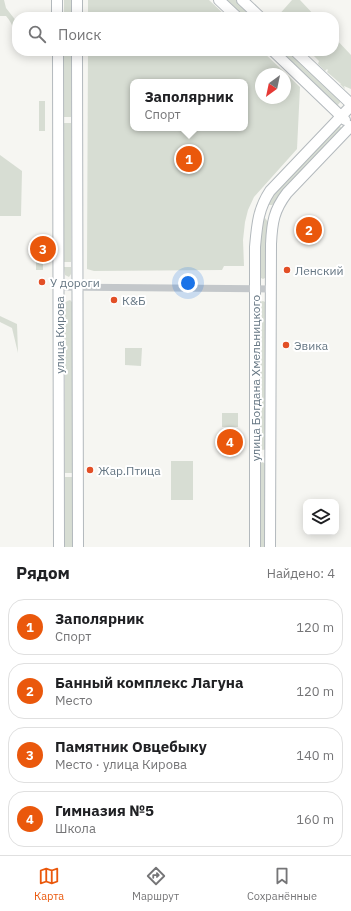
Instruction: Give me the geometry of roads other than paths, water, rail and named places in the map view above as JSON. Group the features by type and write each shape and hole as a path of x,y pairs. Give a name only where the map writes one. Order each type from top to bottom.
{"street":[{"path":"57,0 57,12"},
{"path":"77,0 77,12"},
{"path":"219,0 232,12"},
{"path":"242,0 255,12"},
{"name":"улица Кирова","path":"58,56 59,547"},
{"name":"улица Кирова","path":"77,56 78,547"},
{"path":"278,56 351,126"},
{"path":"300,56 351,105"},
{"name":"улица Богдана Хмельницкого","path":"255,547 255,247 257,222 263,202 278,181 351,105"},
{"name":"улица Богдана Хмельницкого","path":"270,547 272,224 274,214 287,193 351,126"},
{"path":"260,209 274,214"},
{"path":"59,287 271,289"}],"place":[{"name":"Заполярник","path":"189,159"},
{"name":"Банный комплекс Лагуна","path":"309,230"},
{"name":"Памятник Овцебыку","path":"43,249"},
{"name":"Ленский","path":"287,270"},
{"name":"У дороги","path":"42,282"},
{"name":"К&Б","path":"114,300"},
{"name":"Эвика","path":"286,345"},
{"name":"Гимназия №5","path":"230,442"},
{"name":"Жар.Птица","path":"90,470"}]}
